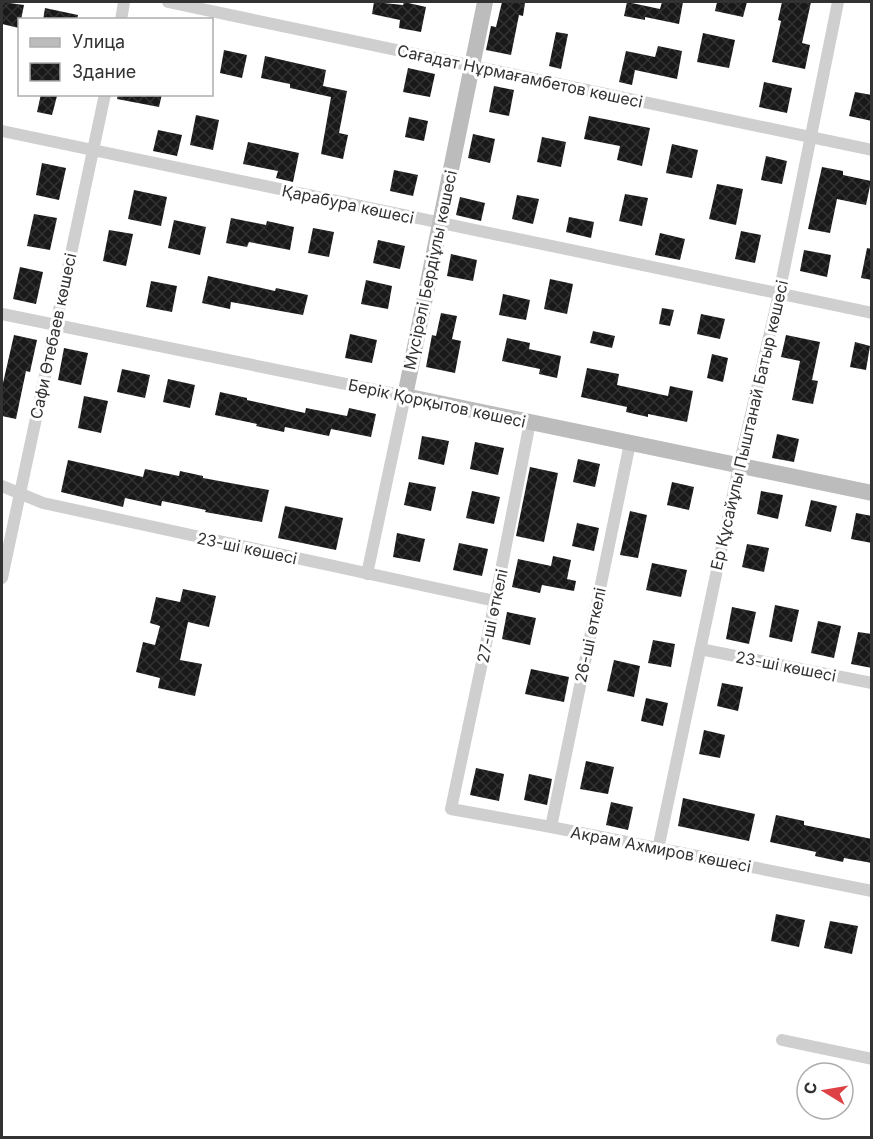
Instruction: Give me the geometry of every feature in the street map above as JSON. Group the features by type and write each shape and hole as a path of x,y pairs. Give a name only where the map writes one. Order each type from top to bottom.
{"street":[{"path":"121,18 124,2"},
{"name":"Сағадат Нұрмағамбетов көшесі","path":"168,2 872,150"},
{"name":"Мүсірәлі Бердіұлы көшесі","path":"367,574 485,2"},
{"name":"Ер Құсайұлы Пыштанай Батыр көшесі","path":"658,849 739,466 779,294 838,2"},
{"name":"Сафи Өтебаев көшесі","path":"2,578 105,96"},
{"name":"Қарабура көшесі","path":"2,131 872,314"},
{"name":"Берік Қорқытов көшесі","path":"2,314 872,493"},
{"name":"27-ші өткелі","path":"451,809 530,422"},
{"name":"26-ші өткелі","path":"551,827 630,442"},
{"name":"23-шi көшесi","path":"2,486 43,503 495,601"},
{"name":"23-шi көшесi","path":"700,649 872,683"},
{"name":"Акрам Ахмиров көшесі","path":"451,809 872,891"},
{"path":"782,1040 872,1059"}],"building":[{"path":"2,2 24,5 21,18 18,18 18,28 2,24"},
{"path":"374,2 403,5 404,2 426,7 421,32 399,28 400,20 372,14"},
{"path":"502,2 525,3 523,16 519,15 511,55 486,50 491,26 496,27"},
{"path":"627,2 660,9 662,2 683,2 679,24 645,17 645,20 624,16"},
{"path":"717,2 747,2 743,17 715,11"},
{"path":"782,2 811,2 802,43 810,45 805,69 772,62 781,21 778,20"},
{"path":"45,8 78,15 77,18 43,18"},
{"path":"556,32 568,34 561,69 549,66"},
{"path":"703,33 735,40 729,68 697,62"},
{"path":"658,46 682,51 677,79 635,70 632,85 619,82 626,51 655,57"},
{"path":"224,50 247,55 242,78 220,73"},
{"path":"265,56 326,70 323,86 347,91 339,133 348,135 343,159 321,154 331,97 290,88 290,84 261,78"},
{"path":"408,68 435,74 430,97 403,92"},
{"path":"764,82 792,88 787,113 759,107"},
{"path":"494,86 514,90 509,116 489,112"},
{"path":"855,92 872,95 872,121 849,116"},
{"path":"41,96 57,96 52,115 37,112"},
{"path":"118,96 162,96 159,107 117,99"},
{"path":"196,115 219,120 213,150 190,145"},
{"path":"589,116 650,128 642,166 617,160 620,146 584,139"},
{"path":"409,117 428,121 424,141 405,137"},
{"path":"158,130 182,135 177,156 153,151"},
{"path":"473,134 495,139 490,163 468,158"},
{"path":"542,137 566,142 561,167 537,162"},
{"path":"248,142 299,153 293,182 276,178 278,171 243,164"},
{"path":"672,144 698,150 692,178 666,173"},
{"path":"766,156 787,161 782,184 761,180"},
{"path":"42,163 66,168 59,200 36,195"},
{"path":"822,167 843,171 843,175 871,181 866,205 837,199 830,233 808,229"},
{"path":"394,170 418,175 413,196 390,191"},
{"path":"717,184 743,189 736,225 709,219"},
{"path":"134,190 167,197 161,226 128,219"},
{"path":"625,194 648,198 642,226 619,221"},
{"path":"517,195 539,199 533,224 512,219"},
{"path":"460,197 485,203 481,221 456,215"},
{"path":"34,214 57,218 50,250 27,246"},
{"path":"569,217 594,222 591,238 566,232"},
{"path":"231,218 266,225 267,221 294,227 290,250 249,242 247,247 226,243"},
{"path":"174,220 206,227 200,255 168,248"},
{"path":"313,228 334,232 329,257 308,253"},
{"path":"109,230 133,234 126,266 103,261"},
{"path":"741,231 761,235 755,263 735,259"},
{"path":"660,233 685,239 680,260 655,255"},
{"path":"378,240 405,246 400,269 373,263"},
{"path":"867,248 872,249 872,280 861,278"},
{"path":"804,250 831,255 827,277 800,271"},
{"path":"451,254 477,260 473,281 447,276"},
{"path":"20,267 43,272 36,304 13,299"},
{"path":"208,276 275,291 276,288 308,295 303,315 231,302 230,309 202,303"},
{"path":"550,279 573,284 567,314 544,309"},
{"path":"366,280 392,286 388,309 361,304"},
{"path":"151,281 177,286 172,312 146,307"},
{"path":"503,294 530,300 526,320 499,315"},
{"path":"662,308 674,310 670,326 659,324"},
{"path":"441,313 457,316 452,339 461,341 455,373 426,367 432,335 436,336"},
{"path":"701,314 725,319 720,339 697,334"},
{"path":"593,331 615,336 612,348 590,343"},
{"path":"350,334 377,340 372,363 345,358"},
{"path":"14,335 37,340 30,372 26,371 16,419 2,416 2,382"},
{"path":"786,335 820,342 812,380 818,381 813,404 792,400 800,361 781,357"},
{"path":"507,338 530,343 529,349 561,356 557,378 539,374 540,369 502,361"},
{"path":"855,342 870,346 866,370 850,367"},
{"path":"64,348 88,353 81,385 58,380"},
{"path":"712,354 728,358 723,382 707,378"},
{"path":"587,368 619,374 617,385 668,396 670,386 693,391 687,422 626,412 627,407 581,397"},
{"path":"122,369 150,375 145,398 117,392"},
{"path":"168,379 195,385 190,408 163,402"},
{"path":"220,392 305,413 306,408 347,416 349,408 376,414 371,437 331,429 329,436 285,427 284,432 215,415"},
{"path":"84,396 108,401 101,433 78,428"},
{"path":"777,434 799,439 794,462 772,458"},
{"path":"422,436 449,441 444,465 418,459"},
{"path":"475,442 504,448 498,475 470,469"},
{"path":"578,459 600,464 595,487 573,482"},
{"path":"68,460 143,477 145,469 179,476 180,471 203,476 203,478 269,490 262,522 205,512 206,510 162,501 161,506 125,498 123,507 61,492"},
{"path":"530,467 558,473 544,542 516,536"},
{"path":"409,482 436,487 431,511 404,505"},
{"path":"672,482 694,487 689,510 667,505"},
{"path":"472,491 500,497 494,524 466,518"},
{"path":"761,491 783,495 778,519 757,514"},
{"path":"811,500 837,506 831,532 805,526"},
{"path":"285,506 343,518 336,550 278,538"},
{"path":"630,511 647,515 638,558 620,555"},
{"path":"856,513 872,516 872,543 851,539"},
{"path":"577,523 599,528 594,551 572,546"},
{"path":"397,533 425,539 420,562 393,557"},
{"path":"459,543 488,549 482,576 453,570"},
{"path":"747,544 769,548 764,572 742,567"},
{"path":"553,556 571,560 567,579 576,581 574,591 542,585 540,593 512,587 518,559 551,566"},
{"path":"652,563 687,570 681,597 646,590"},
{"path":"183,589 216,596 209,627 188,622 180,660 202,664 195,696 158,688 160,678 136,672 143,642 155,645 160,626 150,623 156,597 180,602"},
{"path":"775,605 799,610 792,642 769,637"},
{"path":"732,607 756,612 749,644 726,639"},
{"path":"507,612 536,618 530,645 502,639"},
{"path":"818,621 841,626 834,658 811,653"},
{"path":"858,632 872,634 872,668 851,664"},
{"path":"653,640 675,644 671,667 648,663"},
{"path":"614,660 640,666 634,697 607,691"},
{"path":"531,669 569,677 564,702 525,694"},
{"path":"722,683 743,687 738,711 717,706"},
{"path":"646,698 668,703 663,726 641,721"},
{"path":"704,730 725,735 720,758 699,754"},
{"path":"586,761 614,767 608,794 580,789"},
{"path":"476,768 504,774 499,801 470,795"},
{"path":"529,774 552,779 547,805 524,800"},
{"path":"683,798 755,814 749,841 678,826"},
{"path":"611,802 633,807 628,830 606,825"},
{"path":"776,815 804,821 804,825 872,839 872,863 844,858 843,862 815,856 816,852 770,842"},
{"path":"776,914 805,920 799,947 771,941"},
{"path":"830,921 858,926 852,954 824,948"}]}
